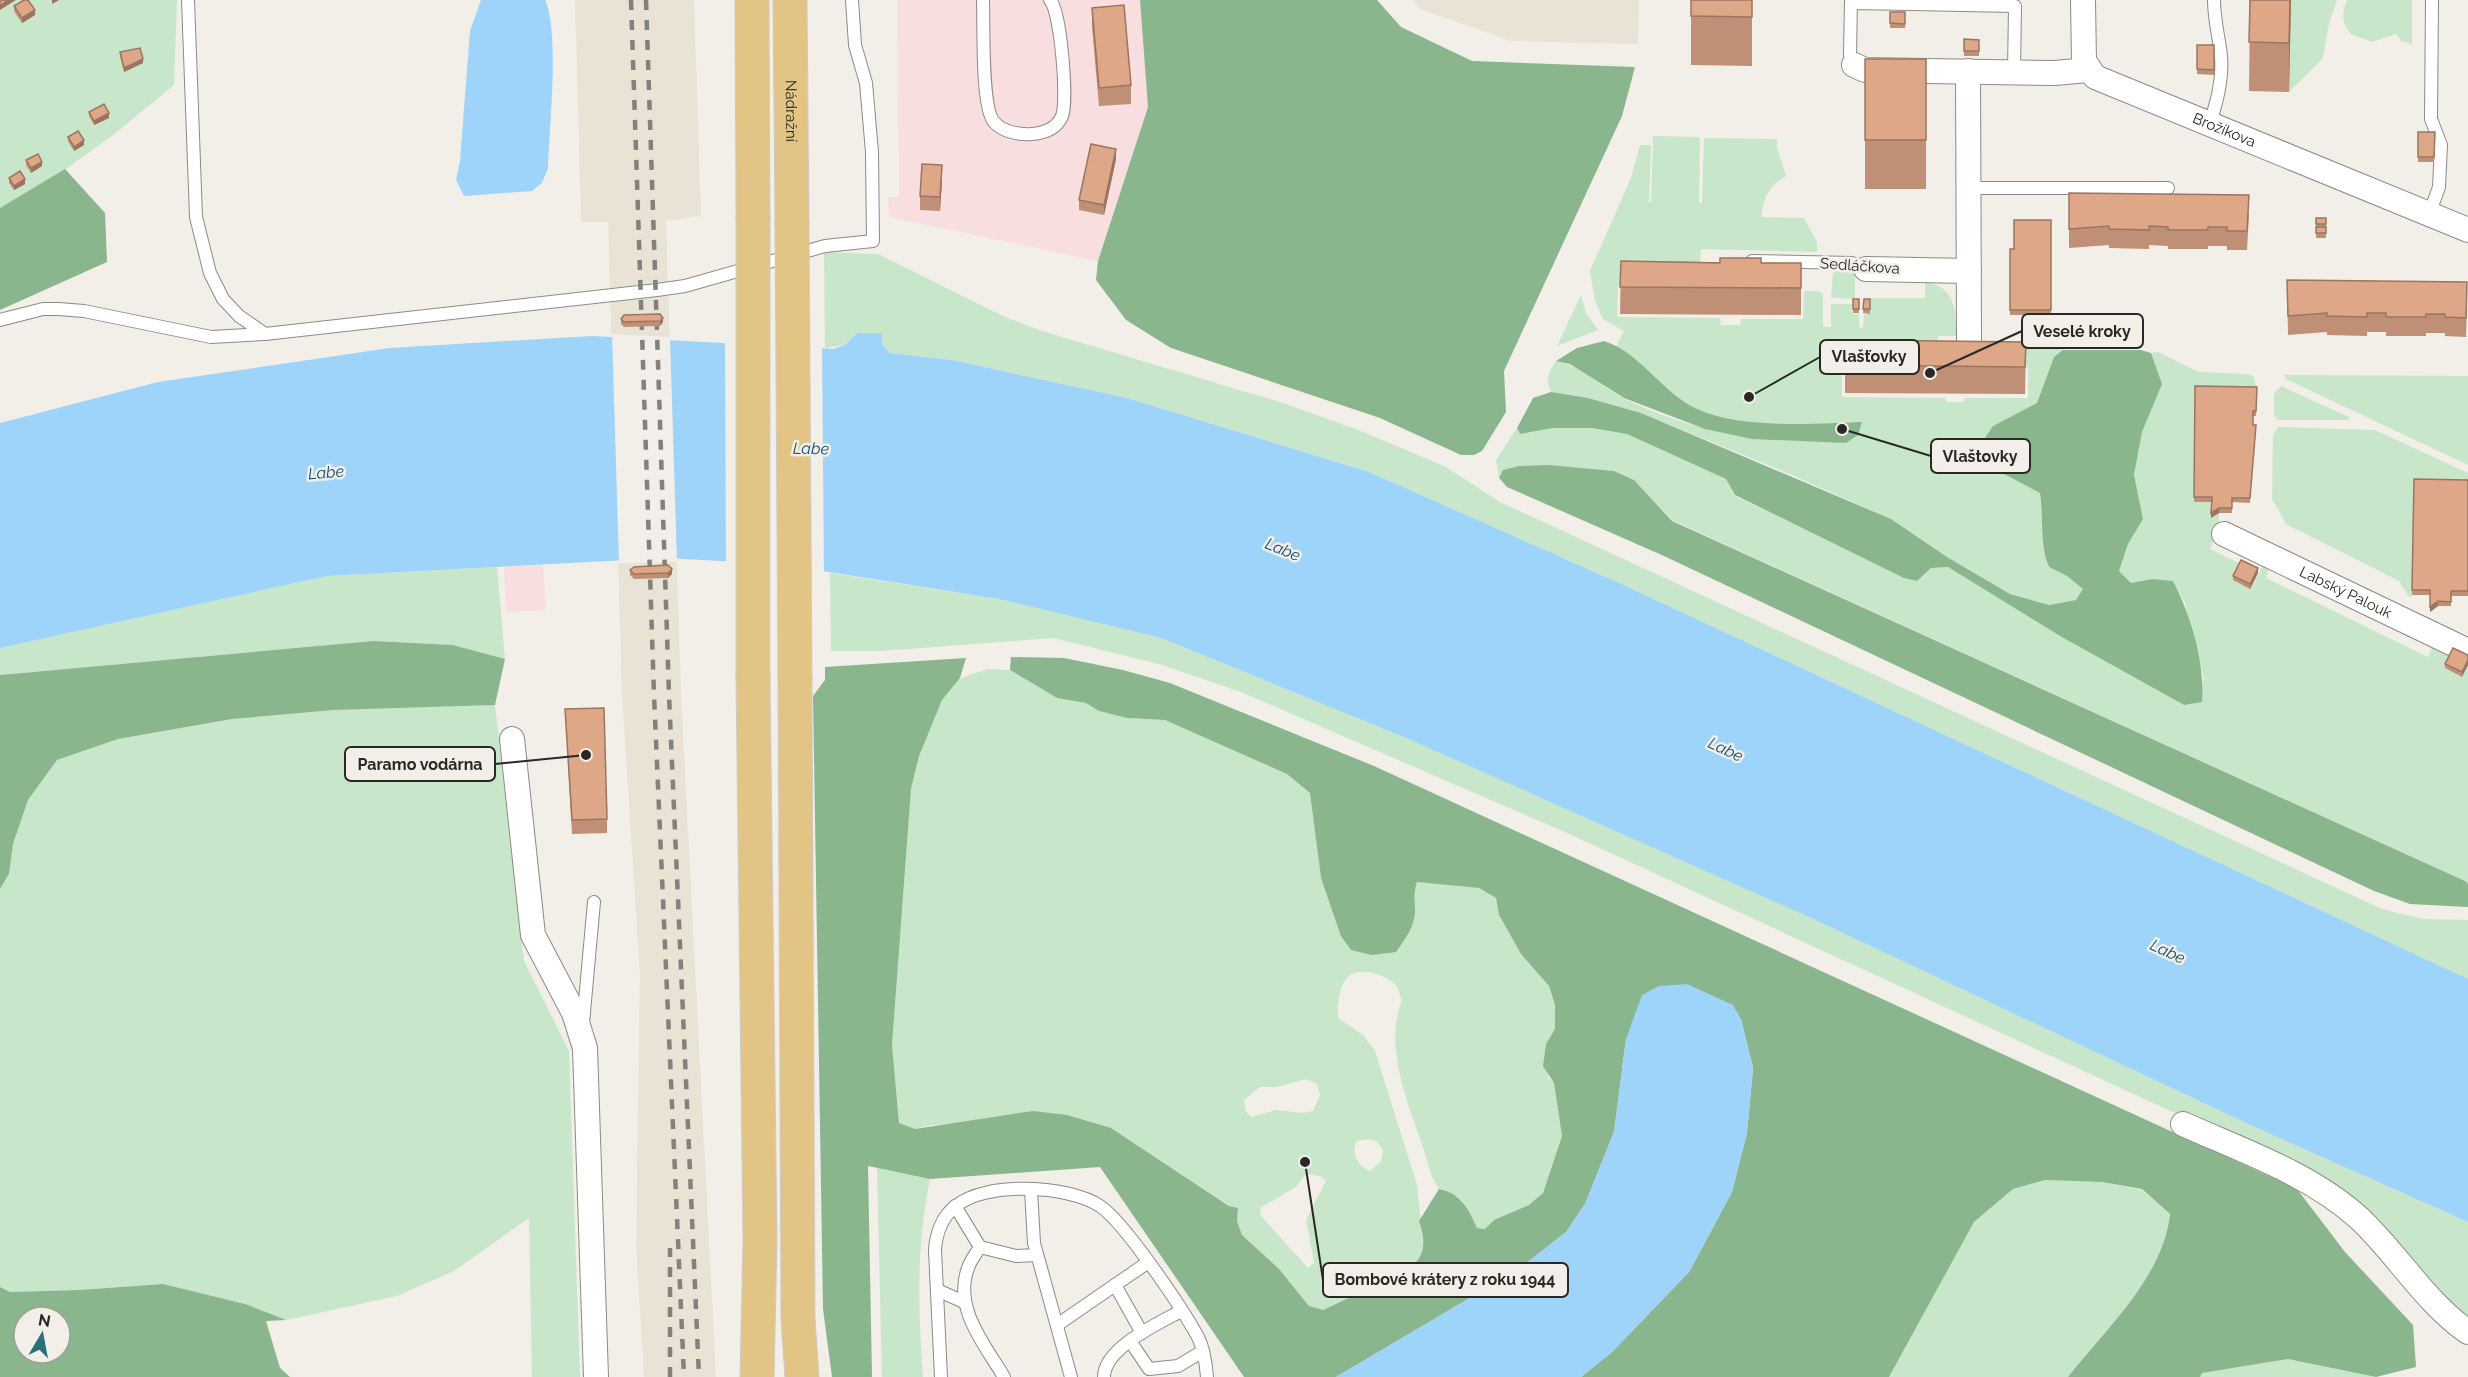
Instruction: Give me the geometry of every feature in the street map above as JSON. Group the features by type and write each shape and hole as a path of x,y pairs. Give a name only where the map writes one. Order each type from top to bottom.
{"main road":[{"path":"752,0 753,677 760,1241 757,1377"},
{"name":"Nádražní","path":"790,0 798,1307 802,1377"},
{"path":"760,1241 768,1377"}],"street":[{"path":"1854,65 1865,70 2078,71 2082,50 2083,0"},
{"path":"1968,71 1969,340"},
{"name":"Brožíkova","path":"2078,71 2468,230"},
{"name":"Sedláčkova","path":"1866,269 1969,271"},
{"name":"Labský Palouk","path":"2224,534 2468,651"},
{"path":"512,739 533,935 582,1032 587,1070 596,1377"},
{"path":"2183,1124 2301,1178 2333,1197 2361,1220 2436,1305 2468,1332"}],"lane":[{"path":"188,0 196,217 210,273 223,299 238,316 265,334"},
{"path":"0,320 43,309 58,309 84,311 211,337 265,334 685,286 825,246 873,241 872,152 866,83 855,45 852,0"},
{"path":"983,0 986,96 990,115 994,122 1009,132 1031,134 1050,130 1058,123 1064,108 1059,17 1050,0"},
{"path":"2209,125 2215,109 2220,76 2214,0"},
{"path":"2429,215 2439,187 2441,145 2431,119 2432,0"},
{"path":"1854,65 1850,55 1851,2 2015,3 2014,72"},
{"path":"1968,188 2168,188"},
{"name":"Sedláčkova","path":"1752,261 1852,263 1866,269"},
{"path":"582,1032 594,902"},
{"path":"1031,1190 1037,1255 1071,1377"},
{"path":"941,1377 936,1237 947,1215 955,1206 980,1194 1031,1190 1057,1190 1075,1194 1102,1207 1123,1228 1198,1339 1203,1351 1207,1377"},
{"path":"955,1206 980,1247 1016,1256 1037,1255"},
{"path":"980,1247 968,1268 964,1302 969,1317 1004,1377"},
{"path":"1057,1325 1147,1263"},
{"path":"1115,1285 1142,1333"},
{"path":"937,1290 964,1302"},
{"path":"1104,1377 1107,1362 1130,1341 1181,1311"},
{"path":"1130,1341 1147,1373 1180,1371 1203,1351"}],"shaded area":[{"path":"575,0 694,0 701,216 666,221 681,694 716,1377 644,1377 636,1245 640,975 622,696 608,222 581,222"},
{"path":"897,0 1140,0 1148,107 1098,261 889,217 888,197 899,197"},
{"path":"1413,0 1639,0 1638,44 1511,41 1420,9"},
{"path":"543,565 546,610 506,612 504,567"}],"green space":[{"path":"16,0 177,0 174,85 113,135 66,169 0,208 0,10"},
{"path":"1140,0 1377,0 1401,27 1472,61 1635,67 1622,116 1504,371 1506,412 1482,451 1474,455 1461,455 1380,418 1171,348 1126,320 1096,280 1098,261 1148,107"},
{"path":"2291,0 2337,0 2329,23 2323,58 2289,92"},
{"path":"2347,0 2412,0 2412,44 2401,41 2396,34 2372,42 2351,34 2343,18"},
{"path":"1653,136 1700,137 1699,203 1702,203 1704,138 1777,139 1777,148 1786,176 1771,188 1763,205 1762,217 1804,218 1817,242 1817,252 1701,249 1699,287 1618,286 1617,317 1720,318 1721,325 1740,325 1741,319 1803,319 1804,291 1818,291 1823,294 1823,327 1831,327 1831,304 1852,304 1852,314 1859,314 1859,327 1863,328 1864,314 1870,314 1870,298 1925,298 1925,282 1943,289 1955,309 1956,336 1938,336 1937,358 1925,366 1842,365 1842,397 1945,398 1946,402 1964,402 1965,398 2028,398 2028,367 1989,366 1988,345 2054,347 2063,350 2054,358 2037,403 1993,426 1985,464 2040,493 2043,540 2049,567 2067,576 2084,589 2076,600 2049,605 2010,594 1947,557 1891,519 1792,475 1641,413 1588,398 1551,392 1548,383 1549,376 1556,361 1575,367 1616,394 1649,410 1725,433 1606,367 1624,331 1603,319 1595,301 1590,271 1631,178 1640,145 1651,145 1649,202 1651,202"},
{"path":"65,169 105,213 107,262 0,310 0,208"},
{"path":"824,252 878,254 1003,316 1039,330 1283,403 1356,429 1444,466 1500,502 2382,909 2423,919 2468,920 2468,979 1615,581 1369,472 1127,398 952,360 890,353 882,344 882,334 857,333 845,345 825,348"},
{"path":"1833,271 1855,272 1855,299 1831,298"},
{"path":"1581,295 1586,313 1598,330 1557,346"},
{"path":"1604,341 1629,354 1684,402 1697,409 1734,420 1778,424 1862,422 1858,435 1846,443 1752,439 1705,429 1624,398 1570,364 1556,361 1577,348"},
{"path":"2063,350 2141,350 2151,353 2162,384 2142,432 2134,475 2143,519 2128,544 2119,571 2131,583 2152,579 2173,581 2186,609 2199,655 2202,702 2184,705 2060,636 1948,567 1931,568 1917,581 1904,578 1735,495 1726,479 1627,434 1592,428 1553,428 1520,434 1517,428 1533,398 1551,392 1588,398 1641,413 1891,519 1947,557 2010,594 2049,605 2076,600 2083,589 2067,576 2049,567 2043,540 2040,493 1985,464 1983,441 1993,426 2037,403 2054,357"},
{"path":"2158,352 2199,372 2249,374 2254,377 2257,391 2196,390 2212,518 2219,513 2219,529 2210,549 2241,564 2251,588 2263,565 2269,568 2266,578 2428,657 2434,644 2453,653 2445,668 2462,677 2468,665 2468,884 1672,520 1634,480 1614,471 1549,465 1519,466 1503,470 1499,478 1496,460 1517,428 1520,434 1553,428 1592,428 1627,434 1726,479 1735,496 1917,581 1931,568 1948,567 2060,636 2184,705 2204,679 2185,603 2173,581 2152,579 2131,583 2119,571 2128,544 2143,519 2134,476 2142,432 2162,384 2151,353"},
{"path":"2284,375 2468,376 2468,465 2286,379"},
{"path":"2281,386 2349,417 2349,420 2277,420 2274,415 2274,394"},
{"path":"2278,427 2375,430 2468,473 2468,485 2414,484 2412,597 2409,597 2399,581 2286,524 2272,499 2273,435"},
{"path":"1549,465 1614,471 1634,480 1672,521 2465,881 2468,884 2468,907 2410,904 2374,891 1664,556 1507,487 1499,478 1503,470 1519,466"},
{"path":"497,567 505,659 453,645 373,641 0,675 0,648 327,576"},
{"path":"830,573 999,599 1161,638 1406,738 1811,918 2248,1124 2468,1222 2468,1322 2316,1178 1567,833 1241,692 1159,664 1053,638 881,651 831,651"},
{"path":"373,641 453,645 505,659 495,705 334,710 232,719 118,739 57,760 28,800 13,844 9,874 0,889 0,675"},
{"path":"1011,657 1064,658 1123,670 1170,683 1374,766 2297,1189 2345,1252 2413,1325 2416,1367 2376,1377 2288,1359 2202,1373 2200,1377 2068,1377 2131,1301 2145,1280 2157,1259 2170,1214 2142,1189 2102,1182 2045,1180 2013,1189 1974,1222 1889,1377 1581,1377 1612,1352 1689,1272 1732,1192 1747,1133 1753,1068 1741,1019 1626,1039 1614,1132 1585,1204 1566,1232 1519,1269 1336,1377 1244,1377 1100,1167 930,1179 868,1166 872,1377 832,1377 823,1309 813,696 825,680 825,667 966,658 960,678 942,700 919,756 911,789 892,1045 899,1123 915,1129 1033,1111 1067,1115 1111,1128 1229,1206 1238,1208 1237,1221 1242,1235 1279,1269 1309,1306 1323,1310 1408,1270 1414,1265 1423,1248 1419,1221 1439,1189 1453,1194 1463,1203 1477,1228 1485,1229 1494,1220 1529,1205 1543,1193 1562,1136 1554,1083 1543,1066 1546,1044 1555,1029 1555,1005 1549,986 1521,954 1499,915 1496,898 1479,888 1417,882 1413,923 1396,952 1372,955 1351,950 1341,936 1321,878 1310,793 1287,774 1165,720 1127,718 1099,711 1086,703 1057,698 1010,670"},
{"path":"988,669 1010,670 1057,698 1086,703 1099,711 1127,718 1165,720 1287,774 1310,793 1321,878 1329,897 1415,911 1413,894 1417,882 1479,888 1496,898 1499,915 1521,954 1549,986 1555,1005 1555,1029 1546,1044 1548,1077 1554,1083 1562,1136 1543,1193 1529,1205 1494,1220 1486,1229 1477,1228 1471,1214 1458,1198 1439,1189 1432,1177 1398,1067 1395,1044 1396,1022 1402,1000 1393,982 1370,972 1348,976 1339,995 1338,1018 1363,1035 1375,1051 1417,1185 1424,1247 1419,1261 1408,1270 1323,1310 1309,1306 1279,1269 1242,1235 1237,1221 1238,1208 1230,1206 1111,1128 931,1125 915,1129 899,1123 892,1045 911,789 929,728 943,698 962,678","holes":["1306,1079 1317,1084 1320,1095 1313,1111 1301,1113 1276,1110 1251,1117 1245,1110 1244,1100 1260,1087 1277,1087","1369,1139 1377,1142 1383,1150 1381,1161 1370,1171 1356,1159 1356,1141","1306,1174 1320,1176 1326,1181 1306,1220 1314,1263 1308,1268 1261,1216 1260,1208 1296,1187"]},
{"path":"495,705 524,961 569,1051 580,1377 532,1377 529,1218 454,1271 397,1296 286,1320 245,1304 163,1284 10,1292 0,1287 0,889 9,874 13,844 28,800 57,760 118,739 232,719 334,710"},
{"path":"877,1168 930,1179 922,1230 919,1278 923,1377 882,1377"},
{"path":"2045,1180 2102,1182 2142,1190 2170,1214 2157,1259 2131,1301 2068,1377 1889,1377 1974,1222 2013,1189"},
{"path":"163,1284 245,1304 286,1320 266,1321 280,1368 290,1377 0,1377 0,1287 10,1292"},
{"path":"2288,1359 2376,1377 2200,1377 2202,1373"}],"water":[{"path":"481,0 545,0 549,14 553,56 548,168 542,183 532,191 464,196 456,180 460,161 470,31"},
{"name":"Labe","path":"857,333 882,333 882,344 890,353 952,360 1127,398 1369,472 1615,581 2468,979 2468,1222 2248,1124 1811,918 1406,738 1161,638 999,599 778,564 665,558 327,576 0,648 0,423 158,382 390,348 592,336 833,349 845,345"},
{"path":"1687,984 1733,1005 1741,1019 1753,1068 1747,1133 1732,1192 1689,1272 1612,1352 1581,1377 1336,1377 1519,1269 1566,1232 1585,1204 1614,1132 1626,1039 1642,995 1659,986"}],"pier":[{"path":"612,334 670,337 677,562 619,563"},
{"path":"725,340 822,345 824,574 778,567 726,564"}],"building":[{"path":"0,0 8,0 0,6"},
{"path":"28,0 35,10 22,18 14,6"},
{"path":"1691,0 1752,0 1752,17 1691,16"},
{"path":"2250,0 2290,0 2289,43 2249,42"},
{"path":"1124,5 1131,85 1099,88 1092,8"},
{"path":"1890,12 1905,12 1905,24 1890,23"},
{"path":"1964,39 1979,40 1979,51 1964,51"},
{"path":"2197,45 2214,45 2214,70 2197,69"},
{"path":"140,48 143,59 124,68 120,52"},
{"path":"1865,59 1926,59 1926,140 1865,140"},
{"path":"104,104 109,113 94,121 89,112"},
{"path":"78,131 84,140 74,147 68,137"},
{"path":"2418,132 2435,132 2434,157 2418,157"},
{"path":"1091,144 1116,149 1104,205 1079,200"},
{"path":"38,154 42,162 31,168 26,160"},
{"path":"922,164 942,165 940,197 920,196"},
{"path":"20,171 25,179 14,186 9,178"},
{"path":"2069,193 2249,195 2247,231 2227,231 2227,227 2208,227 2208,230 2168,230 2168,227 2149,226 2149,230 2109,229 2109,226 2069,229"},
{"path":"2316,218 2326,218 2326,224 2316,224"},
{"path":"2014,220 2051,220 2051,310 2010,310 2010,249 2014,249"},
{"path":"2316,227 2326,227 2326,233 2316,233"},
{"path":"1720,258 1761,258 1761,263 1801,263 1801,288 1620,287 1621,261 1720,263"},
{"path":"2287,280 2467,282 2466,318 2445,317 2445,314 2426,314 2426,317 2386,317 2386,313 2367,313 2367,317 2327,316 2327,313 2288,316"},
{"path":"1853,299 1859,299 1859,309 1853,309"},
{"path":"1864,299 1870,299 1870,309 1863,309"},
{"path":"660,314 663,318 660,321 624,322 621,319 624,315"},
{"path":"1845,340 2026,342 2025,367 1845,365"},
{"path":"2195,386 2257,387 2256,411 2253,411 2253,425 2256,425 2250,498 2232,498 2232,508 2219,508 2211,513 2212,497 2194,497"},
{"path":"2414,479 2468,480 2468,591 2451,591 2451,602 2438,601 2430,607 2430,590 2412,590"},
{"path":"2241,560 2258,568 2250,584 2233,576"},
{"path":"668,565 672,569 668,573 634,574 630,570 634,567"},
{"path":"2453,648 2468,655 2462,672 2445,664"},
{"path":"604,708 607,819 572,820 565,709"}],"railway":[{"path":"631,0 654,695 684,1377"},
{"path":"646,0 669,695 699,1377"},
{"path":"670,1248 670,1377"}],"place":[{"name":"Veselé kroky","path":"1930,373"},
{"name":"Vlašťovky","path":"1749,397"},
{"name":"Vlaštovky","path":"1842,429"},
{"name":"Paramo vodárna","path":"586,755"},
{"name":"Bombové krátery z roku 1944","path":"1305,1162"}]}
